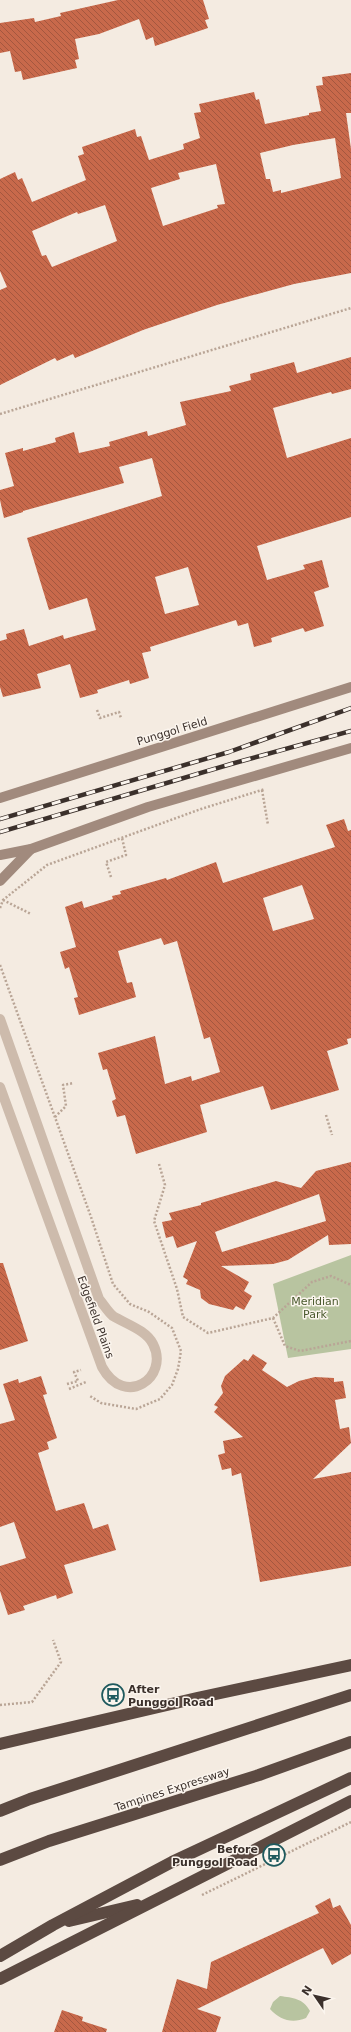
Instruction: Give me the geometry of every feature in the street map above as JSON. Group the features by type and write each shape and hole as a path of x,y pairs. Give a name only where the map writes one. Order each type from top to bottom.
{"highway":[{"path":"0,1744 190,1700 351,1665"},
{"path":"0,1811 30,1798 351,1695"},
{"name":"Tampines Expressway","path":"0,1860 49,1841 259,1775 351,1742"},
{"path":"0,1956 53,1925 172,1862 351,1778"},
{"path":"0,1979 351,1802"},
{"path":"53,1925 158,1900"}],"street":[{"name":"Punggol Field","path":"0,798 351,688"},
{"path":"0,855 31,849 148,806 351,748"},
{"path":"0,792 12,793"},
{"path":"0,881 31,849"},
{"name":"Edgefield Plains","path":"0,1019 99,1299 111,1314 148,1336 156,1350 154,1370 148,1380 139,1386 121,1387 107,1376 102,1367 0,1087"}],"path":[{"path":"0,414 351,308"},
{"path":"97,710 100,718 119,712 121,718"},
{"path":"0,908 3,900 47,865 201,809 269,788"},
{"path":"262,790 268,825"},
{"path":"111,877 106,862 126,854 122,838"},
{"path":"3,900 31,914"},
{"path":"0,965 55,1118 112,1284 130,1304 149,1312 172,1328 181,1351 178,1369 172,1385 160,1399 136,1409 101,1403 90,1396"},
{"path":"55,1118 66,1106 63,1085 74,1083"},
{"path":"326,1115 332,1135"},
{"path":"159,1164 165,1185 154,1221 176,1289 183,1317 208,1333 273,1318 312,1282 331,1276 351,1285"},
{"path":"273,1318 285,1346 300,1351 351,1341"},
{"path":"67,1384 78,1381 74,1372 81,1370"},
{"path":"69,1389 86,1382"},
{"path":"0,1705 32,1702 38,1696 61,1662 53,1640"}],"green space":[{"name":"Meridian Park","path":"351,1255 351,1349 288,1358 273,1284"},
{"path":"280,1996 297,1999 304,2003 310,2011 306,2018 291,2021 286,2020 274,2013 270,2009 273,2002"}],"building":[{"path":"118,0 203,0 209,19 205,20 208,28 155,46 153,37 146,40 139,19 99,34 75,39 79,59 75,60 77,68 23,80 21,71 15,72 10,51 0,53 0,23 34,18 35,22 61,16 60,13"},
{"path":"351,73 351,113 346,113 351,149 351,273 294,284 217,305 143,330 75,358 73,354 57,361 55,358 0,385 0,290 7,287 0,271 0,179 15,172 18,180 22,178 32,202 86,180 78,156 84,154 82,147 135,129 137,137 141,136 149,160 184,149 183,144 200,138 194,113 201,112 199,104 254,92 256,100 259,99 265,124 309,115 309,113 321,111 316,86 323,85 322,77","holes":["335,138 341,178 281,193 281,190 273,192 270,179 266,179 260,153 293,145","216,164 225,204 217,205 218,208 163,226 151,188 180,179 178,173","105,205 117,241 52,267 46,255 42,256 32,231 77,212 78,214"]},
{"path":"351,357 351,389 332,394 331,392 273,408 287,458 351,438 351,517 257,546 267,580 305,569 303,565 322,560 329,587 314,592 324,626 305,632 303,628 271,638 272,642 254,647 248,623 238,626 236,620 150,647 151,651 142,653 149,678 130,684 129,680 97,690 98,693 80,698 70,664 37,674 41,688 3,697 0,687 0,641 7,639 6,634 24,629 29,646 63,635 64,639 96,630 87,598 49,610 27,538 162,496 152,458 119,467 124,483 23,511 4,518 0,500 0,490 14,486 5,453 23,448 23,451 56,442 55,438 74,432 79,453 110,446 109,442 147,431 148,436 186,425 180,402 231,391 229,386 251,380 250,374 294,362 297,373","holes":["188,567 199,605 165,614 155,577"]},
{"path":"344,819 348,831 351,830 351,1038 347,1039 348,1044 327,1051 339,1090 271,1110 263,1086 200,1105 207,1132 136,1154 125,1115 117,1117 112,1101 116,1099 107,1069 103,1070 98,1053 155,1036 165,1084 191,1076 192,1081 220,1072 210,1037 204,1039 177,941 164,945 161,938 118,951 127,983 132,982 136,997 79,1015 74,998 78,997 69,967 65,969 60,952 76,947 65,907 82,901 84,908 113,899 112,896 121,894 120,891 166,878 167,880 216,862 223,883 335,847 326,825","holes":["302,885 314,919 273,931 263,898"]},
{"path":"351,1162 351,1244 329,1245 328,1235 288,1260 273,1264 221,1266 249,1282 244,1291 252,1296 244,1310 236,1306 233,1310 209,1304 201,1298 200,1290 186,1284 188,1280 183,1277 197,1241 177,1248 173,1236 166,1238 162,1222 172,1220 169,1213 201,1205 201,1203 276,1181 301,1188 316,1171","holes":["319,1194 326,1221 222,1252 215,1232"]},
{"path":"0,1263 3,1263 28,1341 0,1350"},
{"path":"253,1354 267,1363 262,1370 287,1387 299,1381 315,1377 334,1378 334,1382 343,1381 346,1398 335,1400 340,1429 349,1427 351,1443 313,1479 351,1472 351,1566 260,1582 241,1473 232,1476 231,1468 222,1470 218,1455 225,1453 223,1441 243,1437 214,1412 218,1407 214,1405 223,1393 221,1386 225,1376 244,1359 248,1361"},
{"path":"41,1376 47,1394 43,1395 57,1438 47,1442 49,1449 38,1453 56,1511 84,1503 93,1529 108,1524 116,1550 64,1565 73,1593 57,1599 56,1595 23,1606 25,1610 8,1615 0,1591 0,1566 26,1558 14,1522 0,1527 0,1424 15,1420 3,1384 18,1379 19,1383"},
{"path":"330,1898 333,1908 340,1905 351,1925 351,1954 332,1965 323,1948 197,2009 221,2017 216,2032 162,2032 177,1979 207,1989 211,1962 319,1913 315,1906"},
{"path":"62,2010 83,2017 82,2021 107,2029 106,2032 54,2032"}],"railway":[{"path":"0,819 229,752 351,708"},
{"path":"0,832 231,764 351,731"}],"place":[{"name":"After Punggol Road","path":"113,1695"},
{"name":"Before Punggol Road","path":"274,1855"}]}
